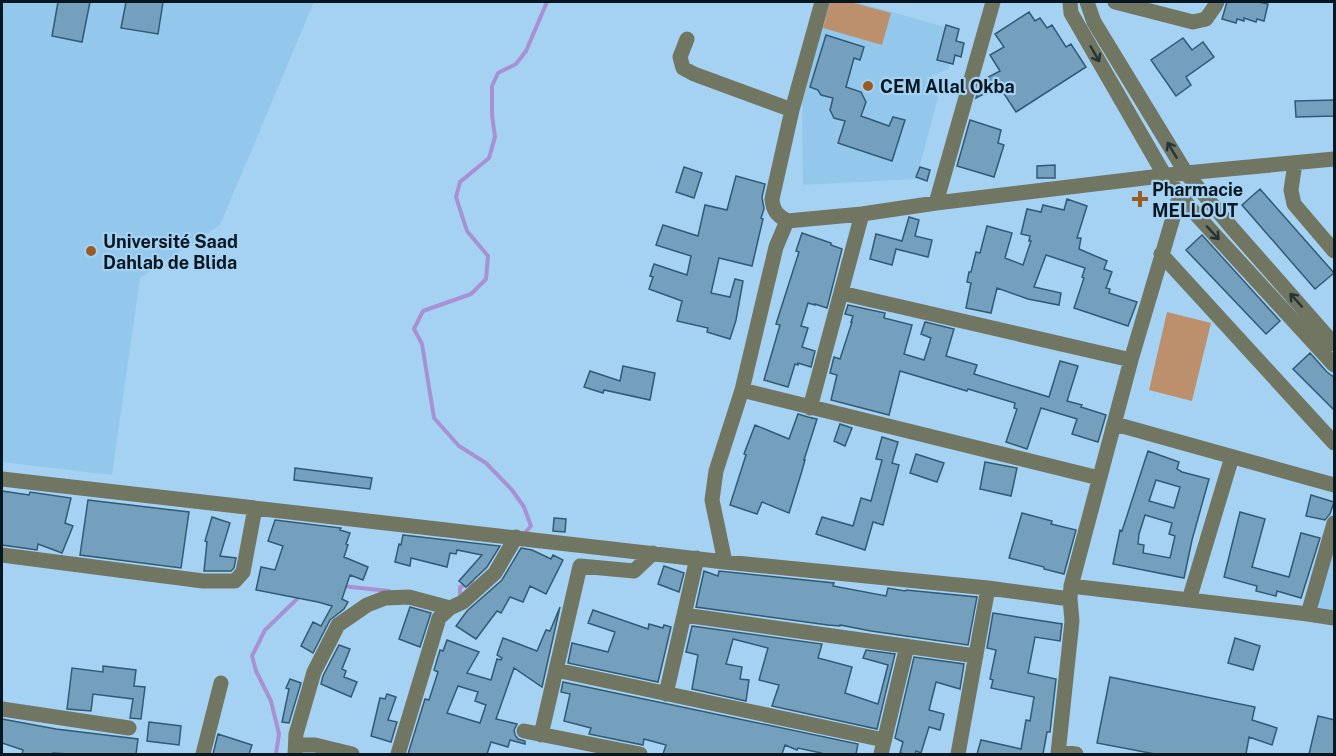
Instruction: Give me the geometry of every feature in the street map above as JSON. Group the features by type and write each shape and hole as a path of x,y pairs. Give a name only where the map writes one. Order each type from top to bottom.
{"street":[{"path":"822,2 792,110 772,199 776,214 787,221 862,214 1186,173 1335,159"},
{"path":"936,203 993,2"},
{"path":"1070,2 1071,13 1165,176 1192,210 1335,365"},
{"path":"1088,2 1094,22 1186,173 1335,344"},
{"path":"1115,2 1192,22 1206,19 1217,2"},
{"path":"687,39 680,57 683,68 792,110"},
{"path":"1295,163 1291,190 1294,204 1335,251"},
{"path":"1076,754 1058,753 1072,621 1071,593 1131,360 1180,194"},
{"path":"810,408 862,214"},
{"path":"725,562 712,500 716,471 742,390 776,247 787,221"},
{"path":"1161,254 1335,443"},
{"path":"841,293 1131,360"},
{"path":"742,390 1099,478"},
{"path":"1115,424 1335,485"},
{"path":"1189,600 1232,457"},
{"path":"2,479 725,562 988,588 1189,600 1335,618"},
{"path":"2,555 202,581 235,581 243,572 255,508"},
{"path":"1308,614 1335,523"},
{"path":"398,754 439,618 450,608 463,602 495,573 516,537"},
{"path":"541,735 580,566 634,571 653,553"},
{"path":"666,694 697,558"},
{"path":"958,754 988,588"},
{"path":"352,754 315,745 295,750 296,734 314,672 338,625 367,605 385,598 409,597 450,608"},
{"path":"684,615 976,656"},
{"path":"556,670 666,694 883,747 907,646"},
{"path":"202,754 221,683"},
{"path":"2,709 129,728"},
{"path":"524,731 640,754"}],"shaded area":[{"name":"Université Saad Dahlab de Blida","path":"2,2 314,2 220,225 140,278 112,475 2,462"},
{"name":"CEM Allal Okba","path":"828,2 856,2 959,31 948,69 927,79 938,98 916,179 803,185 802,94"},
{"path":"830,2 850,2 891,13 882,45 823,28"},
{"path":"1167,312 1211,323 1192,401 1149,390"},
{"path":"1334,538 1334,611 1315,607"}],"building":[{"path":"58,2 90,2 82,42 52,36"},
{"path":"126,2 163,2 158,34 121,28"},
{"path":"1227,2 1268,4 1264,21 1257,19 1256,22 1244,18 1244,21 1237,19 1236,23 1222,19"},
{"path":"1029,12 1035,21 1040,18 1047,28 1052,25 1066,47 1071,44 1086,67 1016,112 999,86 976,98 981,81 1000,71 990,55 1004,47 995,34"},
{"path":"946,25 959,29 956,41 964,43 961,57 955,55 953,64 937,60"},
{"path":"826,35 864,47 860,60 854,58 846,87 861,92 866,102 861,116 889,126 893,117 905,120 892,161 838,143 845,121 834,118 830,110 833,98 821,95 818,90 810,87"},
{"path":"1183,38 1192,50 1203,42 1214,57 1186,77 1191,85 1176,96 1151,60"},
{"path":"1335,100 1335,116 1296,117 1295,101"},
{"path":"970,120 1001,130 998,143 1004,145 994,177 957,166"},
{"path":"1055,165 1055,178 1037,178 1037,166"},
{"path":"684,167 702,173 694,198 676,192"},
{"path":"920,167 930,170 927,181 916,177"},
{"path":"736,176 765,184 762,197 764,209 761,218 763,219 752,266 719,258 711,293 730,297 735,279 743,281 730,339 707,332 708,328 677,321 682,301 649,289 654,264 687,275 691,256 656,245 663,225 698,236 705,205 727,210"},
{"path":"1260,189 1334,273 1315,289 1242,205"},
{"path":"1067,199 1087,206 1077,238 1081,238 1079,249 1107,261 1104,269 1112,272 1106,288 1110,289 1109,293 1137,302 1128,326 1074,308 1085,268 1046,255 1034,287 1061,293 1059,305 1028,299 997,288 991,313 966,308 971,283 967,282 969,272 971,272 976,252 980,253 987,226 1012,233 1005,258 1023,265 1031,241 1029,241 1030,236 1021,234 1027,209 1041,212 1043,205 1064,210"},
{"path":"909,217 919,220 915,236 932,240 928,257 896,249 892,265 870,259 876,234 902,241"},
{"path":"802,233 842,249 827,308 808,303 801,326 808,328 802,347 815,351 811,367 795,364 788,387 764,380 780,325 776,324 799,252 796,251"},
{"path":"1202,235 1280,321 1266,334 1186,250"},
{"path":"848,305 885,313 884,318 912,325 904,354 924,360 931,338 921,334 925,322 954,329 946,356 977,365 974,374 1049,397 1060,361 1078,366 1067,401 1106,415 1098,442 1072,434 1077,419 1041,408 1027,449 1006,442 1017,409 1014,408 1015,403 900,371 889,415 831,400 837,375 830,373 834,357 840,359 852,322 853,316 845,314"},
{"path":"1310,353 1335,378 1335,411 1293,369"},
{"path":"623,366 655,373 650,400 604,390 603,393 584,387 590,371 620,381"},
{"path":"798,414 817,419 789,513 762,502 757,514 730,505 746,455 744,454 755,425 789,439"},
{"path":"840,424 852,428 845,446 834,441"},
{"path":"882,437 898,442 892,463 899,465 883,525 873,522 865,550 816,534 822,517 853,526 861,498 871,501 882,460 876,459"},
{"path":"1148,451 1179,462 1177,469 1182,472 1209,479 1184,578 1113,564 1120,530 1122,531","holes":["1156,480 1180,487 1174,508 1149,501","1145,515 1172,523 1169,534 1175,536 1170,558 1143,553 1144,545 1138,544"]},
{"path":"916,454 944,463 937,482 910,473"},
{"path":"985,462 1017,468 1011,496 980,489"},
{"path":"295,468 372,478 370,489 294,480"},
{"path":"2,491 29,495 30,492 71,498 65,523 73,526 62,553 38,544 37,550 2,545"},
{"path":"1311,495 1334,502 1325,520 1306,516"},
{"path":"88,500 189,512 181,568 80,555"},
{"path":"1240,512 1265,519 1252,567 1289,577 1301,533 1320,538 1301,598 1277,591 1276,596 1256,591 1257,586 1224,577"},
{"path":"1022,513 1076,530 1064,574 1009,558"},
{"path":"212,517 230,523 220,556 236,558 231,571 204,571 207,542 205,541"},
{"path":"554,518 566,519 565,532 553,531"},
{"path":"275,520 341,528 340,530 350,533 344,557 368,567 363,580 350,575 342,599 348,602 344,609 330,620 313,653 301,646 313,622 321,626 332,606 256,590 261,567 275,570 283,546 268,541"},
{"path":"403,535 500,546 487,567 466,587 459,581 482,555 457,550 456,554 450,553 447,567 411,558 410,566 395,562"},
{"path":"521,548 532,550 551,559 553,555 563,560 546,594 530,586 523,602 510,597 501,613 497,611 476,639 456,626 467,611 502,580"},
{"path":"664,566 684,573 679,592 658,584"},
{"path":"704,571 718,576 719,571 834,583 833,586 886,596 888,588 977,597 968,645 840,625 696,607"},
{"path":"410,607 431,613 420,647 399,639"},
{"path":"560,607 542,687 514,668 496,719 517,724 514,730 515,735 518,739 525,741 525,744 510,740 508,747 491,742 487,754 408,754 425,699 429,700 438,672 434,670 440,650 443,651 447,640 479,652 467,673 491,680 497,659 502,658 497,655 503,638 537,651 546,630 550,631","holes":["458,686 478,692 475,701 486,705 480,723 447,713"]},
{"path":"593,610 648,629 649,624 663,628 664,625 671,627 658,682 568,663 572,643 608,652 615,632 588,623"},
{"path":"993,613 1062,624 1060,641 1035,637 1028,673 1056,679 1050,732 1047,732 1043,754 977,754 981,740 1021,749 1026,720 1030,721 1034,697 991,688 993,680 990,679 996,650 987,648"},
{"path":"692,626 822,644 818,658 852,667 845,693 878,704 888,665 863,658 866,650 895,654 877,729 772,706 779,685 759,680 768,648 733,639 726,664 742,667 740,679 749,680 746,701 692,689 698,655 686,652"},
{"path":"1235,638 1260,646 1253,670 1228,663"},
{"path":"339,645 350,649 342,669 346,671 344,677 357,682 351,697 321,684"},
{"path":"914,657 964,664 960,689 936,682 929,710 944,714 940,730 929,727 921,753 916,751 915,754 905,754 900,753 903,742 895,738"},
{"path":"103,666 136,670 134,686 145,687 141,719 130,718 133,699 93,694 91,711 67,709 72,668 103,672"},
{"path":"1110,677 1255,707 1252,720 1277,728 1272,745 1249,737 1246,754 1155,754 1097,743"},
{"path":"290,679 301,683 289,723 282,722 289,689 286,688"},
{"path":"563,682 858,744 856,754 820,754 798,748 797,750 785,745 782,754 663,754 666,745 644,739 643,745 589,734 591,728 564,721 570,694 561,692"},
{"path":"387,694 396,697 388,720 397,722 391,742 371,736 380,698 385,699"},
{"path":"1318,716 1335,720 1335,754 1309,754"},
{"path":"2,719 56,729 138,739 136,754 22,754 23,750 2,743"},
{"path":"149,722 181,726 179,745 147,741"},
{"path":"218,734 252,745 249,754 213,754"}],"waterway":[{"path":"524,534 531,526 524,507 512,490 486,463 459,446 434,418 422,344 414,329 423,311 471,294 486,279 488,256 467,231 456,197 460,182 489,158 495,137 492,86 498,73 516,64 526,51 547,2"},
{"path":"460,597 460,587 475,583"},
{"path":"342,586 389,591"},
{"path":"276,754 279,734 271,701 256,671 252,656 265,630 300,596"}],"place":[{"name":"CEM Allal Okba","path":"868,86"},
{"name":"Pharmacie MELLOUT","path":"1140,199"},
{"name":"Université Saad Dahlab de Blida","path":"91,251"}]}
